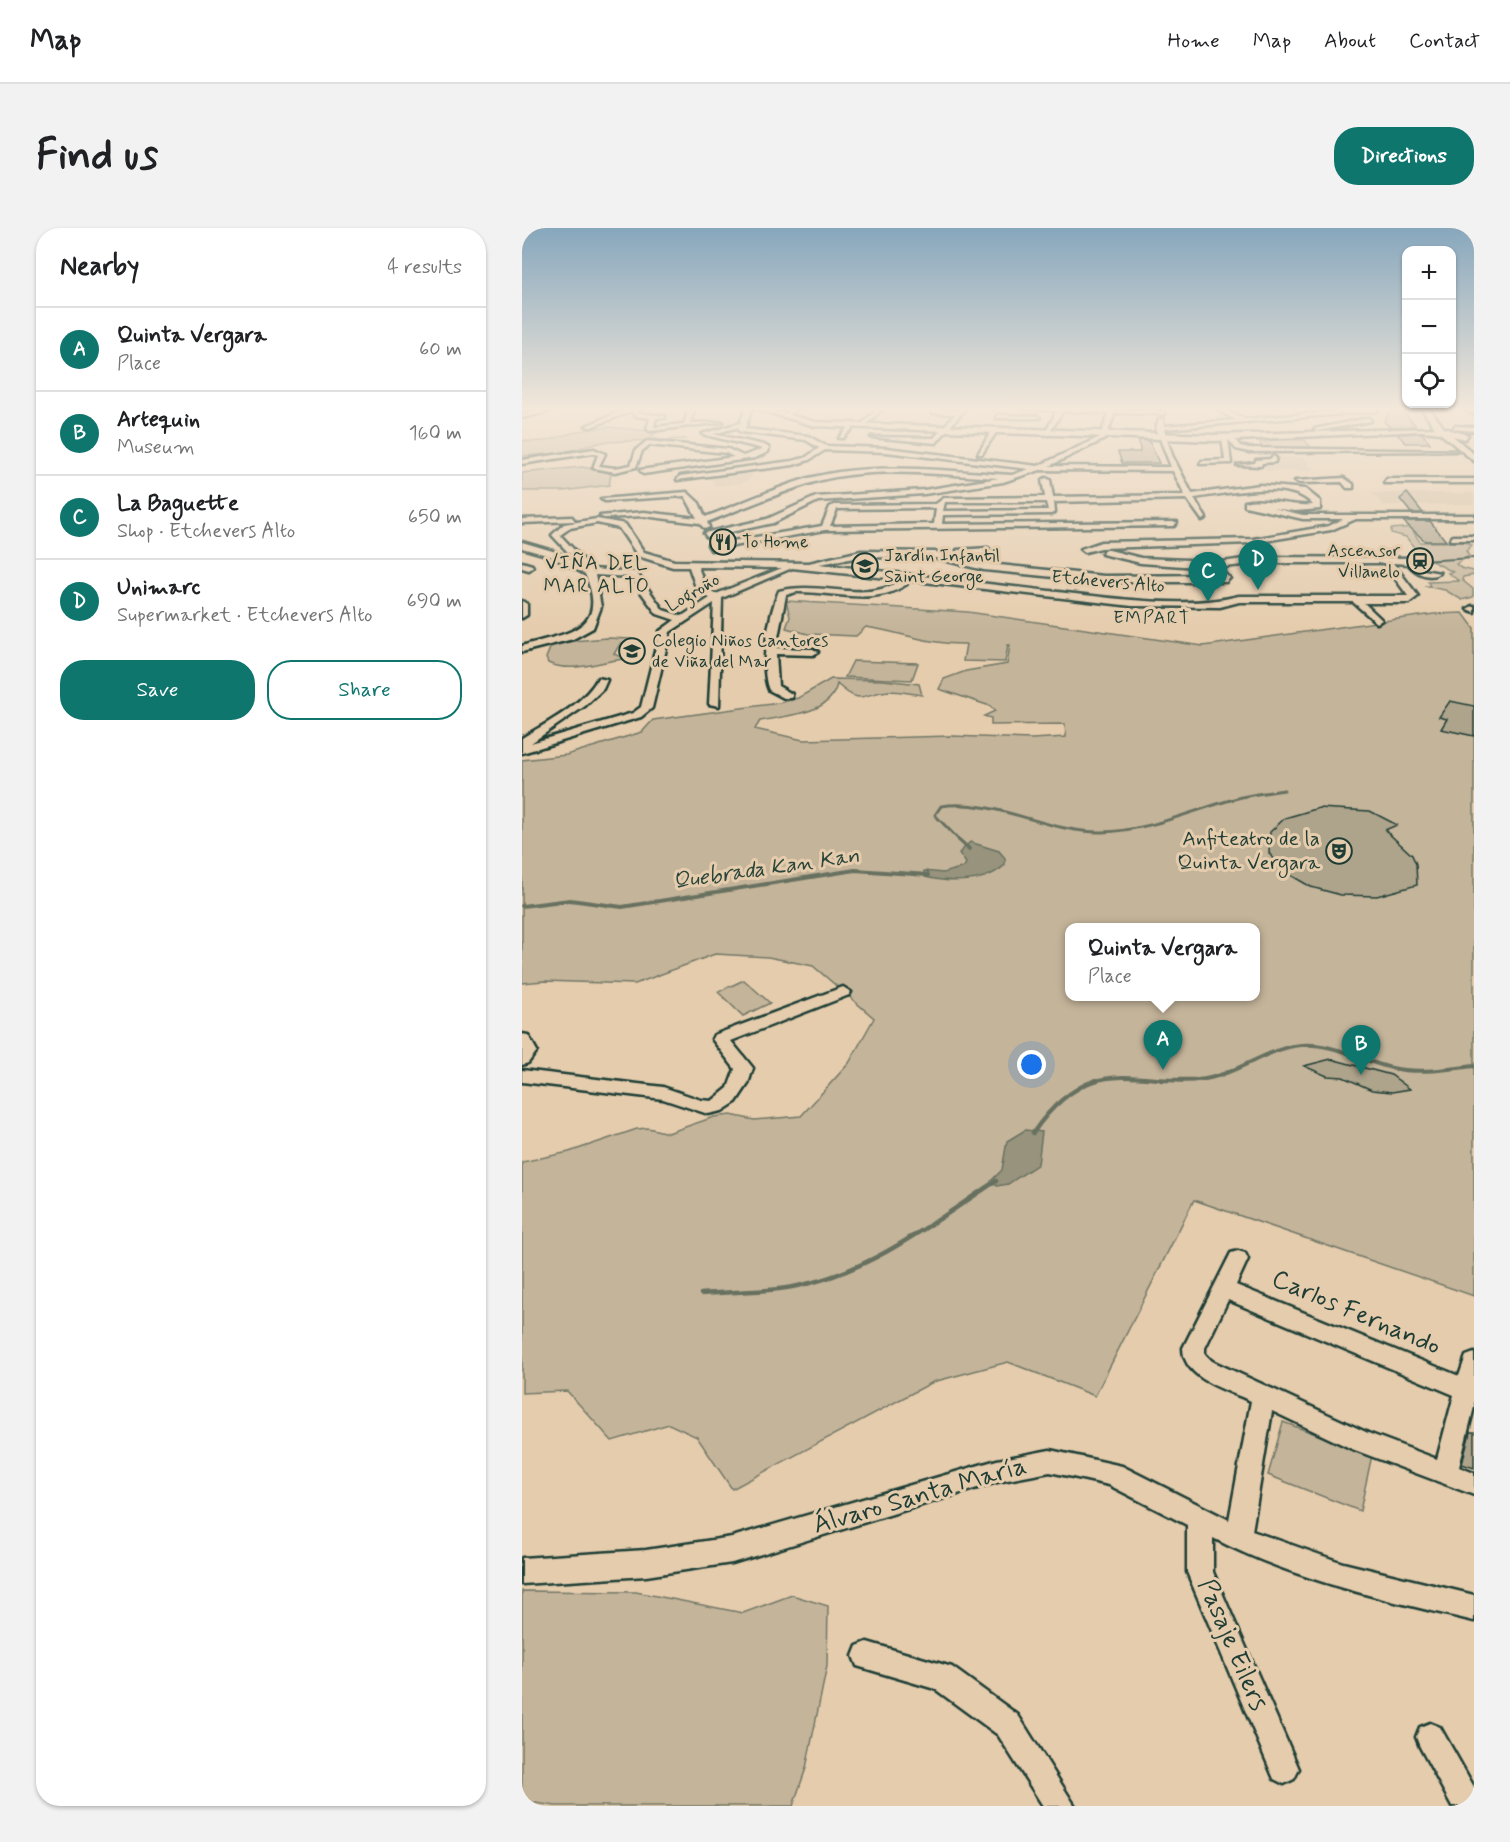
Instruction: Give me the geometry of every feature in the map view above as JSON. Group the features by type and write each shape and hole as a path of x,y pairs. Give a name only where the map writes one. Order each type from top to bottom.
{"street":[{"path":"522,521 630,514 703,521 807,482"},
{"path":"707,535 770,520 816,499 942,490 988,482"},
{"path":"1046,482 1053,525"},
{"path":"1183,482 1202,518"},
{"path":"1299,482 1304,489 1302,491"},
{"path":"1346,482 1350,486"},
{"path":"926,516 940,509 1049,499 1169,499 1256,487 1302,491 1318,504 1305,510 1254,502 1248,504 1303,517"},
{"path":"605,498 687,494 703,521 716,565"},
{"path":"1169,499 1180,536"},
{"path":"825,528 834,507 1051,512"},
{"path":"938,527 940,509"},
{"path":"1094,514 1096,525"},
{"path":"829,517 840,517"},
{"path":"1085,549 1101,545 1253,542 1331,528 1355,517"},
{"path":"1420,517 1427,526"},
{"path":"1272,519 1474,517"},
{"path":"1191,519 1212,519"},
{"path":"548,525 549,531 556,531 580,523 609,521 623,526 635,547 647,557 667,563 803,566 847,555 929,554 984,567 1128,580 1161,588 1226,578"},
{"path":"711,547 825,528 1125,525 1177,521"},
{"path":"1125,525 1122,532 1113,537 1079,545 1085,549 1140,561 1185,562 1208,567 1226,578 1239,594 1239,599"},
{"path":"522,649 572,636 591,626 596,600 591,575 582,558 556,535 556,531"},
{"path":"1453,538 1474,538"},
{"path":"789,696 773,688 771,651 782,593 809,590 882,593 899,587 904,582 898,571 903,563 929,554 934,544"},
{"path":"522,545 553,554 591,575 609,572 633,574 660,612 682,619"},
{"path":"964,563 960,552 984,550 988,551 991,556 984,567"},
{"path":"1208,567 1241,561 1386,560 1415,561 1420,572 1436,573"},
{"name":"Etchevers Alto","path":"803,566 1172,605 1226,603 1239,599 1409,600 1413,596 1386,560"},
{"path":"693,565 704,593 717,597 720,611 715,664 715,704"},
{"name":"Logroño","path":"522,749 612,724 643,712 646,708 661,638 665,631 717,597 773,574 803,566"},
{"path":"1022,590 1038,573"},
{"path":"1161,588 1172,605"},
{"path":"1355,599 1377,620"},
{"path":"522,604 522,615"},
{"path":"771,651 813,652"},
{"path":"522,743 581,703 601,685 602,680"},
{"path":"522,1076 663,1093 683,1098 702,1107 718,1106 738,1089 744,1068 720,1039 843,992"},
{"path":"522,1039 528,1051 522,1059"},
{"path":"1238,1259 1194,1348 1194,1358 1204,1368 1360,1441 1474,1484"},
{"name":"Carlos Fernando","path":"1224,1289 1465,1389"},
{"path":"1445,1474 1465,1389 1474,1363"},
{"path":"1238,1538 1263,1397"},
{"name":"Álvaro Santa María","path":"522,1571 646,1563 732,1551 997,1471 1050,1461 1113,1474 1238,1538 1343,1576 1474,1608"},
{"name":"Pasaje Eilers","path":"1200,1518 1200,1572 1284,1768"},
{"path":"867,1656 942,1677 1008,1725 1060,1806"},
{"path":"1430,1737 1468,1806"}],"shaded area":[{"path":"522,482 610,482 609,485 563,491 522,491"},
{"path":"713,482 744,482 742,483 716,486"},
{"path":"1372,493 1474,493 1474,504 1384,505"},
{"path":"1414,527 1420,532 1414,533 1420,542 1465,542 1472,545 1466,551 1469,556 1456,564 1461,568 1474,571 1474,575 1463,577 1462,580 1473,589 1473,597 1462,600 1445,590 1424,586 1430,586 1428,582 1459,581 1448,573 1453,572 1420,555 1406,537 1391,533 1391,529"},
{"path":"786,601 968,612 1203,646 1434,614 1463,613 1474,628 1474,1296 1194,1200 1095,1396 1008,1362 933,1382 732,1489 697,1437 669,1424 612,1441 567,1391 522,1393 522,1162 569,1152 637,1129 648,1128 668,1133 714,1117 731,1115 754,1120 801,1116 849,1063 874,1018 813,966 768,957 715,954 635,984 544,981 522,983 522,760 566,755 642,732 653,720 779,703 798,698 831,679 883,680 919,684 922,695 889,691 857,697 837,684 833,694 817,708 760,721 755,729 803,740 952,736 1032,739 1066,737 1065,724 991,725 991,718 984,716 995,711 990,706 939,689 944,679 966,671 1007,664 1010,645 1008,645 1005,662 963,661 966,644 928,640 866,627 856,636 808,634 786,628 790,617"},
{"path":"607,638 631,639 641,643 620,644 614,654 625,659 586,666 557,666 548,663 546,658 551,646 573,641"},
{"path":"853,661 918,663 912,680 845,677"},
{"path":"970,842 999,851 1005,858 1005,865 988,876 978,879 956,881 925,877 924,871 943,873 964,867 966,863 959,853"},
{"path":"744,980 770,1003 743,1016 718,992"},
{"path":"1025,1130 1042,1132 1038,1164 1008,1184 997,1186 991,1181 1002,1170 1007,1141"},
{"path":"1283,1422 1372,1455 1360,1511 1268,1475"},
{"path":"522,1591 636,1592 743,1613 792,1595 828,1606 827,1666 806,1768 793,1806 555,1806 522,1801"}],"building":[{"path":"1407,493 1423,513 1411,513 1400,499"},
{"path":"1403,521 1430,521 1446,541 1425,541"},
{"path":"1450,701 1474,706 1474,736 1441,729 1447,719 1439,717"},
{"name":"Anfiteatro de la Quinta Vergara","path":"1319,808 1370,811 1397,825 1385,830 1412,855 1416,864 1417,885 1377,896 1341,895 1311,887 1280,869 1269,853 1270,832 1285,818"},
{"path":"1331,1059 1391,1075 1410,1089 1392,1092 1372,1090 1343,1077 1327,1076 1304,1066"},
{"path":"1470,1432 1474,1432 1474,1468 1462,1464"}],"waterway":[{"path":"959,840 935,815 941,806 982,807 1061,827 1102,832 1136,828 1240,797 1284,790"},
{"name":"Quebrada Kan Kan","path":"959,840 969,849"},
{"name":"Quebrada Kan Kan","path":"522,906 570,900 622,907 855,870 928,875"},
{"path":"1169,1080 1210,1078 1273,1052 1299,1045 1323,1046 1402,1070 1474,1066"},
{"path":"1092,1082 1121,1077 1169,1080"},
{"path":"1033,1133 1060,1101 1096,1080"},
{"path":"1161,1080 1169,1080"},
{"path":"1169,1080 1194,1080"},
{"path":"701,1294 779,1289 838,1274 894,1248 996,1181"}],"railway":[{"path":"1420,561 1474,558"}],"place":[{"name":"To Home","path":"723,542"},
{"name":"Ascensor Villanelo","path":"1420,561"},
{"name":"Jardín Infantil Saint George","path":"865,566"},
{"name":"Unimarc","path":"1258,590"},
{"name":"La Baguette","path":"1208,602"},
{"name":"Colegio Niños Cantores de Viña del Mar","path":"632,651"},
{"name":"Anfiteatro de la Quinta Vergara","path":"1339,851"},
{"name":"Quinta Vergara","path":"1163,1070"},
{"name":"Artequin","path":"1361,1075"}],"district":[{"name":"VIÑA DEL MAR ALTO","path":"597,574"},
{"name":"EMPART","path":"1152,618"}]}
